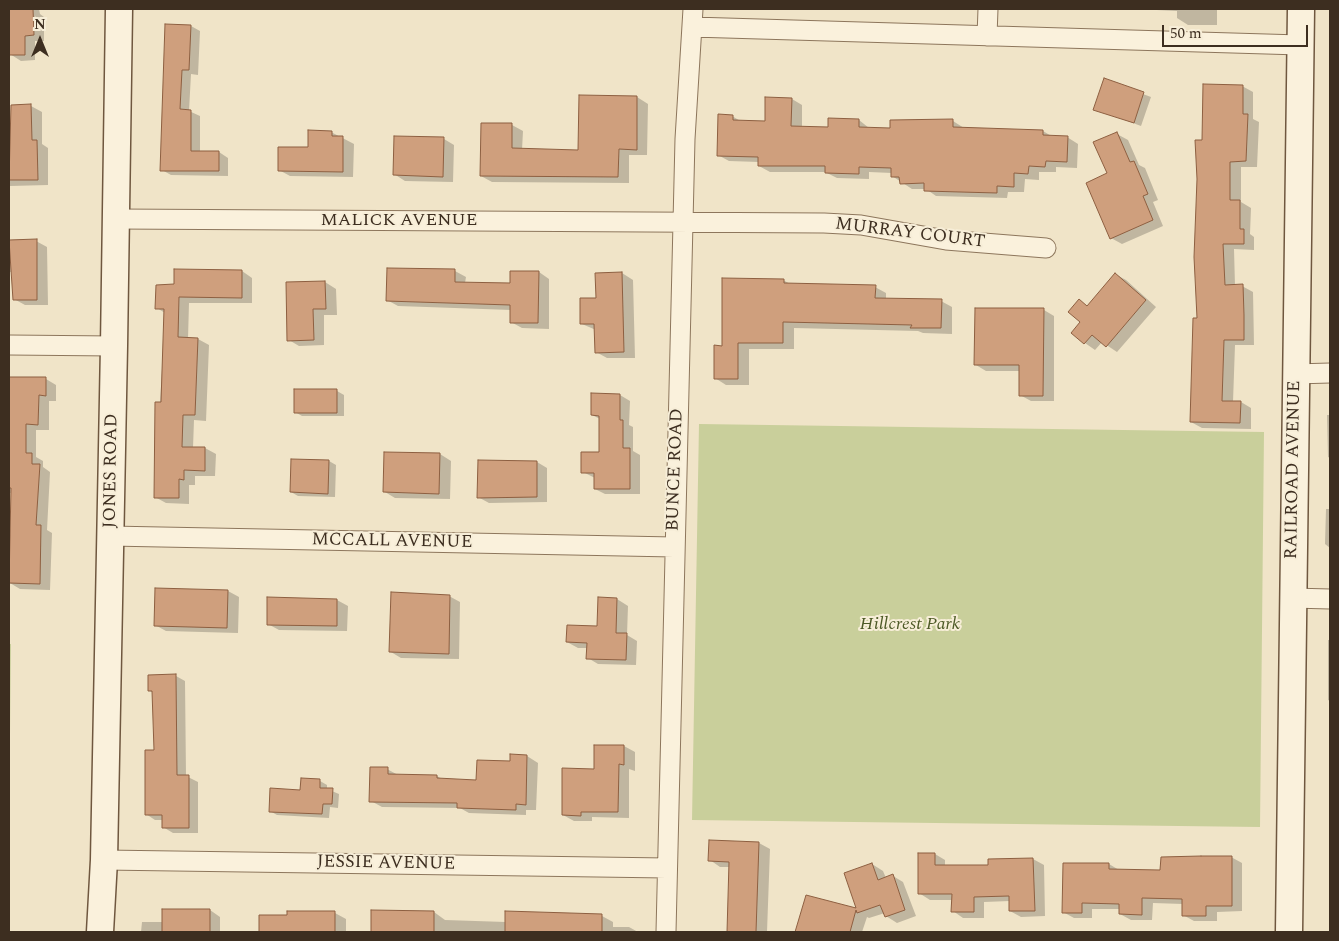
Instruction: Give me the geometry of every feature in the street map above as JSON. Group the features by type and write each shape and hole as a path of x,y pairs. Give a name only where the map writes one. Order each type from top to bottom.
{"street":[{"name":"JONES ROAD","path":"100,932 104,860 119,9"},
{"path":"987,36 988,9"},
{"name":"RAILROAD AVENUE","path":"1289,932 1301,9"},
{"path":"692,18 987,36 1300,45"},
{"name":"BUNCE ROAD","path":"666,932 683,223 692,18"},
{"name":"MALICK AVENUE","path":"115,218 683,223"},
{"name":"MURRAY COURT","path":"683,223 861,225 946,240 1046,248"},
{"path":"9,345 114,346"},
{"path":"1295,374 1330,373"},
{"name":"MCCALL AVENUE","path":"110,536 674,547"},
{"path":"1292,598 1330,599"},
{"name":"JESSIE AVENUE","path":"104,860 667,868"}],"green space":[{"name":"Hillcrest Park","path":"699,424 1264,432 1260,827 692,820"},
{"path":"9,644 11,644 9,825"}],"building":[{"path":"9,9 33,9 34,35 25,36 25,55 9,55"},
{"path":"165,24 191,25 189,70 182,70 180,109 191,110 191,151 219,151 219,171 160,171"},
{"path":"1104,78 1144,92 1134,123 1093,110"},
{"path":"1203,84 1243,85 1243,114 1248,114 1246,161 1230,162 1230,200 1240,200 1240,229 1244,229 1244,244 1223,244 1225,285 1243,284 1244,340 1224,340 1222,401 1241,401 1240,423 1190,422 1193,318 1197,318 1194,257 1197,179 1195,140 1202,140"},
{"path":"579,95 637,96 637,150 619,149 618,177 480,176 481,123 512,123 512,148 578,150"},
{"path":"765,97 792,98 791,126 828,127 828,118 859,119 859,127 890,128 890,120 953,119 953,127 1043,130 1043,135 1068,136 1067,162 1046,161 1045,167 1029,166 1028,174 1014,173 1014,187 997,186 997,193 924,191 924,183 900,184 899,177 891,177 891,168 859,167 859,174 825,173 825,166 758,166 758,157 717,156 718,114 733,115 733,120 765,121"},
{"path":"31,104 32,140 37,140 38,180 9,180 11,105"},
{"path":"308,130 332,131 332,136 343,136 343,172 278,171 278,147 308,147"},
{"path":"1117,132 1130,162 1134,161 1148,194 1143,196 1153,220 1110,239 1086,183 1107,173 1093,142"},
{"path":"394,136 444,137 443,177 393,175"},
{"path":"37,239 37,300 13,300 9,240"},
{"path":"387,268 455,269 455,282 510,283 510,271 539,271 538,323 510,323 510,305 386,301"},
{"path":"174,269 242,270 242,298 179,297 178,337 198,338 195,415 183,415 182,447 205,447 205,471 184,470 184,480 179,479 179,498 154,498 155,402 161,402 164,309 155,309 156,285 174,284"},
{"path":"622,272 624,352 595,353 594,324 580,324 580,298 596,298 595,273"},
{"path":"1115,273 1146,300 1106,347 1092,335 1084,344 1071,333 1080,322 1068,312 1079,299 1087,306"},
{"path":"722,278 784,279 784,283 876,285 875,298 942,299 941,328 910,328 912,325 783,322 783,343 738,343 738,379 714,379 714,345 722,346"},
{"path":"325,281 326,309 313,309 314,340 287,341 286,282"},
{"path":"975,308 1044,308 1043,396 1019,396 1019,365 974,365"},
{"path":"9,377 46,377 46,396 39,395 38,425 26,424 26,453 32,453 32,464 40,464 36,525 41,525 40,584 9,583 11,488 9,488"},
{"path":"294,389 337,389 337,413 294,413"},
{"path":"591,393 620,394 620,420 623,420 623,448 630,448 630,489 594,489 594,473 581,473 581,452 599,452 599,416 591,415"},
{"path":"384,452 440,453 439,494 383,492"},
{"path":"291,459 329,460 328,494 290,492"},
{"path":"478,460 537,461 537,497 477,498"},
{"path":"155,588 228,590 227,628 154,626"},
{"path":"391,592 450,595 449,654 389,652"},
{"path":"267,597 337,599 337,626 267,625"},
{"path":"598,597 617,598 616,633 627,633 626,660 586,659 587,643 566,642 567,625 597,626"},
{"path":"176,674 177,775 189,775 189,828 162,828 162,815 145,815 145,750 154,750 152,691 148,691 148,675"},
{"path":"594,745 624,745 624,765 619,764 618,812 581,812 581,816 562,815 562,768 594,769"},
{"path":"510,754 527,755 526,805 516,804 516,810 457,808 457,803 369,802 370,767 388,767 388,774 437,775 437,778 476,780 477,760 510,761"},
{"path":"301,778 320,779 320,788 333,788 332,804 323,804 322,814 269,812 270,788 300,790"},
{"path":"709,840 759,842 756,932 727,932 729,862 708,861"},
{"path":"918,853 935,853 935,865 988,865 988,859 1033,858 1035,911 1009,911 1009,896 974,897 974,912 951,912 952,894 918,894"},
{"path":"1232,856 1232,906 1206,906 1206,916 1182,916 1182,899 1142,898 1142,915 1119,914 1119,904 1082,903 1082,913 1062,913 1063,863 1109,863 1109,869 1160,870 1161,857"},
{"path":"872,863 878,880 893,874 905,910 885,917 880,905 857,913 856,910 850,932 795,932 806,895 856,908 844,873"},
{"path":"162,909 210,909 210,932 162,932"},
{"path":"371,910 434,911 434,932 371,932"},
{"path":"287,911 335,911 335,932 259,932 259,915 287,915"},
{"path":"505,911 602,914 602,932 505,932"}]}
